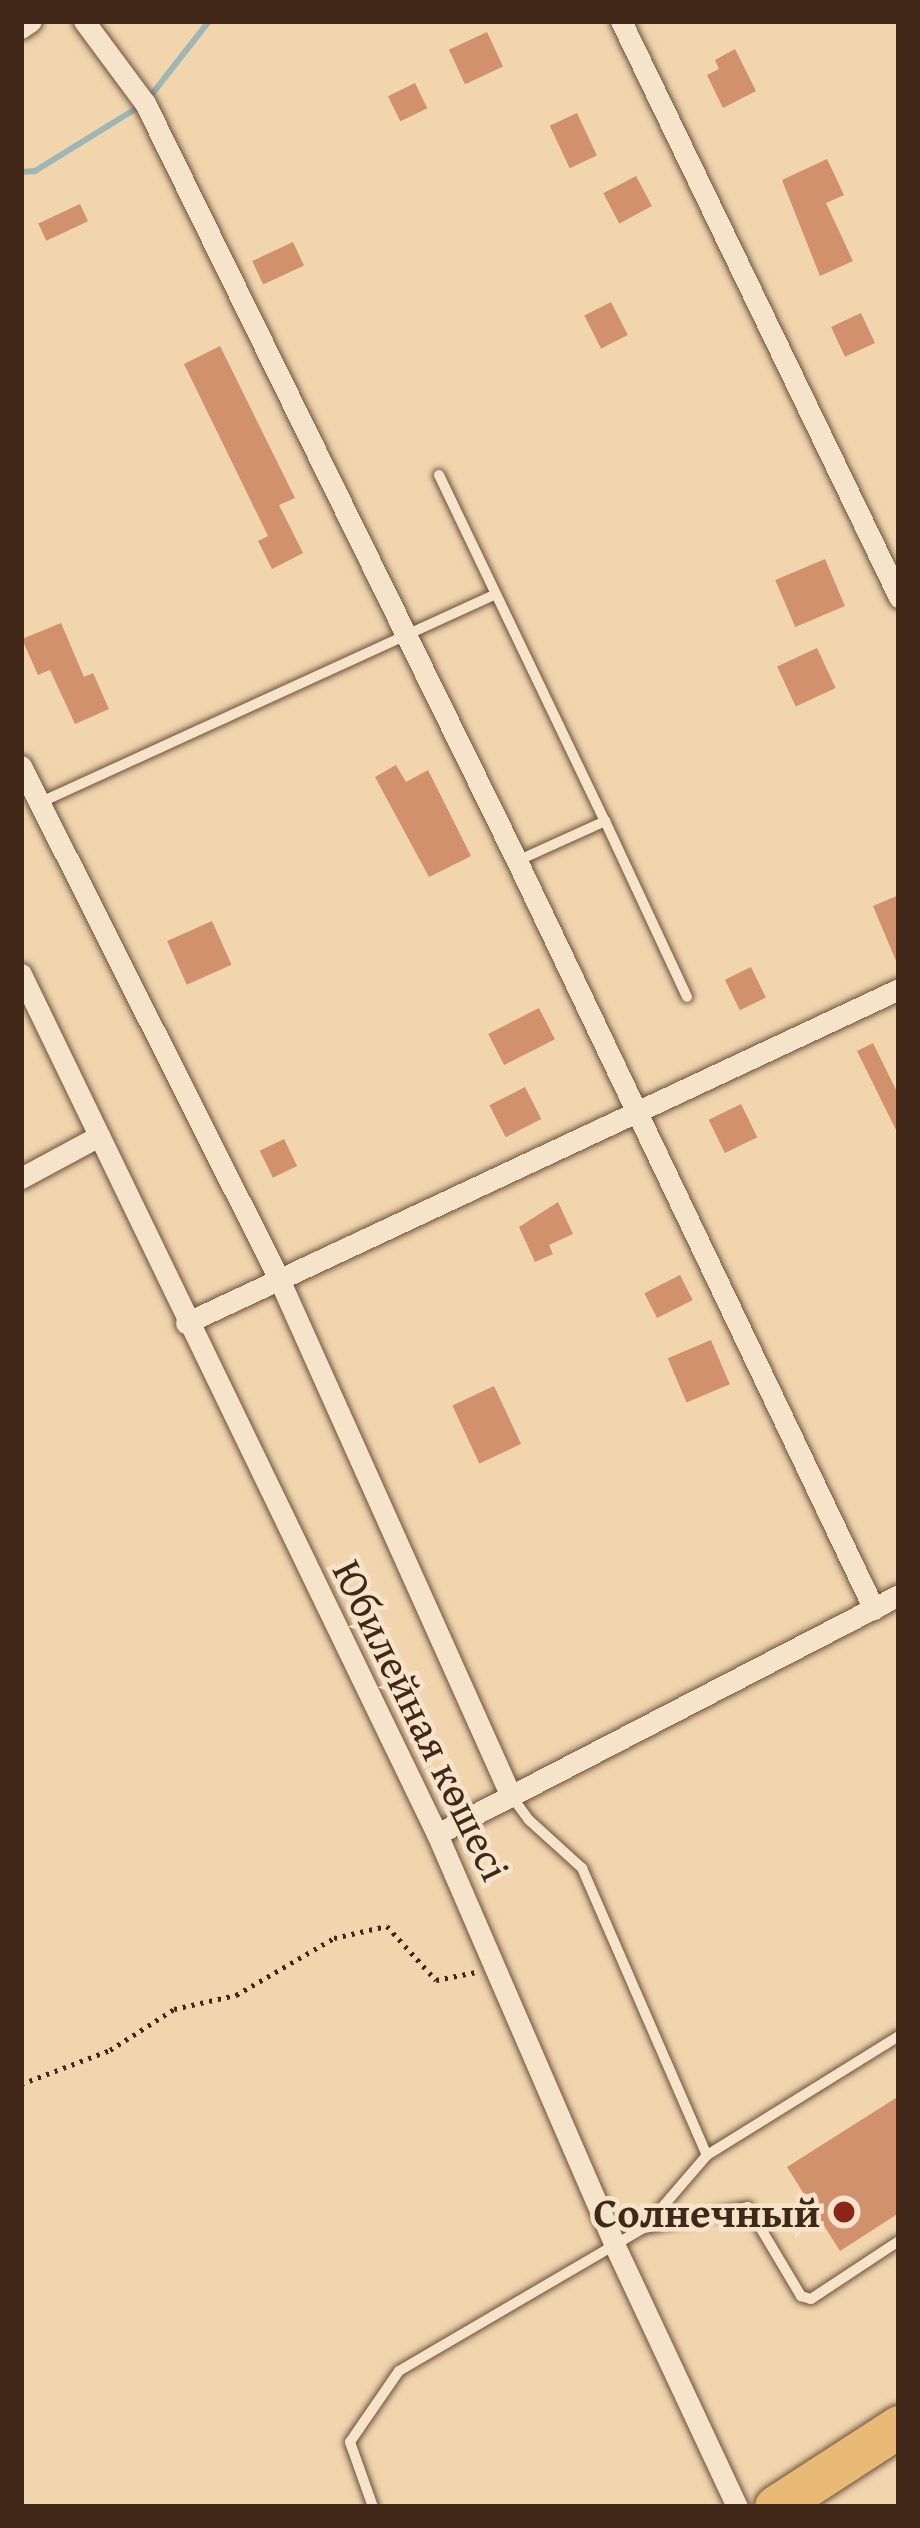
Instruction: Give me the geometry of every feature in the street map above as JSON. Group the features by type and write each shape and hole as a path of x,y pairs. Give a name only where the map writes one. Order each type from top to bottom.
{"highway":[{"path":"776,2507 899,2427"}],"street":[{"path":"21,28 31,21"},
{"path":"84,21 145,103 517,861 632,1111 874,1609"},
{"path":"621,21 899,597"},
{"path":"21,766 278,1279 510,1794"},
{"name":"Юбилейная көшесі","path":"21,974 185,1323 437,1834 614,2244 737,2507"},
{"path":"185,1323 899,989"},
{"path":"21,1178 99,1136"},
{"path":"437,1834 899,1595"}],"lane":[{"path":"439,475 687,997"},
{"path":"39,802 494,596"},
{"path":"517,861 605,820"},
{"path":"510,1794 529,1820 582,1868 707,2155"},
{"path":"644,2228 707,2155 899,2036"},
{"path":"373,2507 350,2442 399,2372 644,2228 748,2207 800,2296 811,2299 899,2241"}],"path":[{"path":"21,2084 110,2050 174,2009 236,1995 334,1938 387,1926 436,1980 495,1968"}],"building":[{"path":"487,32 503,66 465,84 449,50"},
{"path":"735,49 756,91 723,108 707,75 719,69 715,60"},
{"path":"415,83 427,108 400,121 388,96"},
{"path":"577,113 597,156 570,168 550,126"},
{"path":"827,159 844,195 826,203 853,261 820,276 782,180"},
{"path":"636,176 652,206 619,223 603,193"},
{"path":"80,204 88,221 46,241 38,223"},
{"path":"293,242 304,266 263,285 252,261"},
{"path":"611,302 628,335 601,349 584,316"},
{"path":"861,313 875,343 845,357 831,327"},
{"path":"220,346 295,498 279,505 303,553 272,569 258,541 268,536 184,364"},
{"path":"825,559 845,606 795,627 775,580"},
{"path":"61,623 84,677 93,673 109,709 75,724 50,670 38,675 22,639"},
{"path":"817,648 836,688 796,706 777,667"},
{"path":"396,765 406,782 428,770 471,856 429,877 375,777"},
{"path":"899,895 899,968 873,906"},
{"path":"212,921 232,965 187,985 167,941"},
{"path":"751,967 766,998 740,1010 725,980"},
{"path":"539,1008 555,1039 504,1065 488,1034"},
{"path":"873,1043 899,1096 899,1136 857,1051"},
{"path":"525,1087 541,1119 506,1137 489,1105"},
{"path":"741,1104 757,1137 725,1153 709,1120"},
{"path":"284,1139 297,1166 273,1178 260,1151"},
{"path":"558,1202 573,1234 549,1245 553,1254 535,1262 519,1227"},
{"path":"680,1275 693,1300 657,1318 644,1293"},
{"path":"711,1340 730,1384 686,1403 668,1358"},
{"path":"494,1386 521,1444 479,1463 452,1405"},
{"path":"899,2096 899,2213 840,2251 787,2167"}],"waterway":[{"path":"21,172 35,171 145,103 209,21"}],"place":[{"name":"Солнечный","path":"844,2212"}]}
